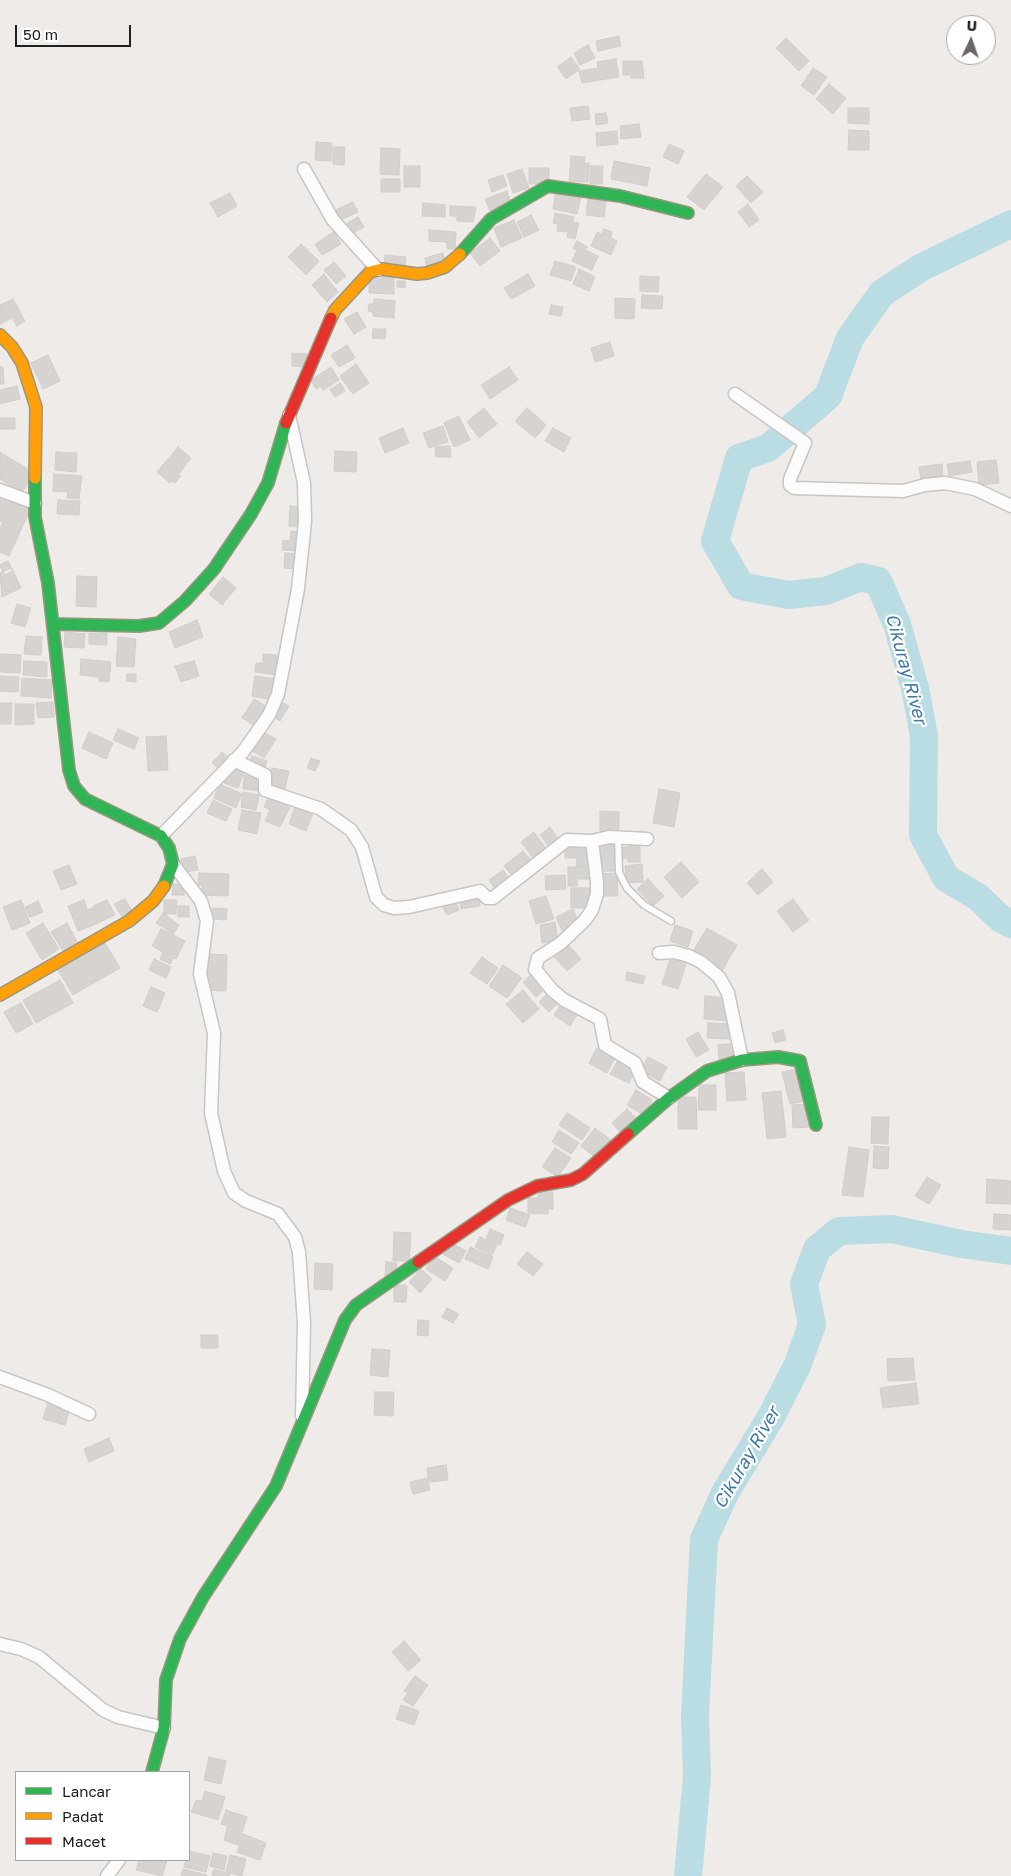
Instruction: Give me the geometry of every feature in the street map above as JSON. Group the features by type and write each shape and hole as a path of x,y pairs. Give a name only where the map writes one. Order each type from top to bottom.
{"street":[{"path":"304,168 333,220 378,270"},
{"path":"53,624 150,626 159,623 185,601 214,569 251,514 274,468 288,413 335,310 370,272 378,270 416,274 445,267 466,249 491,219 548,186 620,196 688,213"},
{"path":"0,335 12,347 22,363 36,407 35,524 53,624 63,733 69,770 74,786 85,799 161,836 169,848 173,864 201,901 207,921 200,974 214,1033 211,1113 228,1182 234,1193 246,1202 278,1214 295,1237 299,1252 304,1323 302,1425"},
{"path":"735,394 798,438 805,445 789,482 791,487 797,489 903,491 925,485 953,484 975,489 1011,506"},
{"path":"161,836 234,760 263,724 278,694 298,589 305,500 301,464 288,413"},
{"path":"0,490 36,503"},
{"path":"234,760 266,775 265,790 321,809 350,830 362,847 376,898 389,907 409,908 480,891 487,898 494,898 567,840 592,841 604,837 647,839"},
{"path":"592,841 597,882 597,894 592,910 586,920 560,943 538,958 535,969 552,990 564,1000 600,1019 605,1045 635,1064 643,1082 669,1098"},
{"path":"0,994 128,922 153,901 166,883 173,864"},
{"path":"659,953 674,952 689,956 701,962 719,977 728,993 742,1060"},
{"path":"152,1771 164,1728 166,1680 180,1639 203,1597 276,1486 345,1320 356,1306 508,1200 538,1186 570,1180 583,1174 669,1098 707,1071 742,1060 778,1057 800,1061 816,1126"},
{"path":"0,1378 48,1395 89,1414"},
{"path":"0,1644 21,1649 39,1657 104,1710 118,1717 164,1728"},
{"path":"107,1876 118,1861"}],"lane":[{"path":"618,837 620,872 627,888 644,905 670,921"}],"building":[{"path":"619,36 621,46 598,51 596,41"},
{"path":"786,38 809,61 799,71 776,48"},
{"path":"588,45 595,58 580,65 574,53"},
{"path":"571,57 580,69 566,79 557,67"},
{"path":"616,59 619,77 582,83 579,71 598,68 597,62"},
{"path":"623,61 642,61 644,78 631,78 631,75 623,75"},
{"path":"813,68 827,77 814,95 801,86"},
{"path":"829,84 846,98 833,114 816,99"},
{"path":"588,106 590,119 572,121 570,108"},
{"path":"848,108 869,108 869,124 848,123"},
{"path":"606,113 608,123 596,125 595,114"},
{"path":"639,124 641,137 621,139 620,126"},
{"path":"849,130 869,131 869,150 848,150"},
{"path":"617,131 618,144 597,146 596,133"},
{"path":"316,142 332,143 331,161 315,160"},
{"path":"669,144 684,151 678,164 663,157"},
{"path":"333,147 345,147 344,165 333,164"},
{"path":"381,148 400,149 399,175 380,174"},
{"path":"571,156 585,157 584,163 589,163 588,182 569,181"},
{"path":"614,161 650,168 647,186 611,179"},
{"path":"404,166 420,166 420,187 404,187"},
{"path":"590,166 603,166 602,184 590,184"},
{"path":"529,168 549,168 549,184 529,184"},
{"path":"522,169 529,188 513,193 507,174"},
{"path":"706,174 723,187 704,210 687,197"},
{"path":"503,175 507,186 492,192 488,180"},
{"path":"747,176 763,192 751,203 736,186"},
{"path":"381,179 400,179 400,192 381,192"},
{"path":"507,191 511,203 490,211 485,199"},
{"path":"556,191 581,196 577,214 553,209"},
{"path":"230,193 237,206 218,217 210,203"},
{"path":"588,198 606,201 604,217 586,215"},
{"path":"353,202 358,212 336,222 331,212"},
{"path":"423,203 445,205 445,217 422,216"},
{"path":"748,204 759,220 749,227 738,212"},
{"path":"450,206 476,207 473,222 457,221 457,216 450,216"},
{"path":"555,213 574,217 573,222 579,223 575,239 567,237 568,232 557,231 558,224 553,223"},
{"path":"531,215 539,230 524,237 517,222"},
{"path":"358,217 364,227 348,236 342,226"},
{"path":"514,220 522,238 501,247 494,228"},
{"path":"604,229 612,232 611,238 617,241 611,255 591,246 597,232 602,234"},
{"path":"429,230 456,232 455,249 447,249 447,242 429,241"},
{"path":"334,232 341,244 322,255 315,244"},
{"path":"490,238 500,251 480,266 470,253"},
{"path":"577,241 587,247 585,250 598,256 592,270 572,261 577,250 573,248"},
{"path":"301,244 319,261 306,275 288,257"},
{"path":"443,253 446,264 427,268 425,258"},
{"path":"385,255 406,257 405,268 384,266"},
{"path":"555,261 576,267 571,281 550,275"},
{"path":"334,262 346,276 336,284 324,270"},
{"path":"579,269 595,277 589,291 573,284"},
{"path":"324,274 338,292 327,302 312,285"},
{"path":"528,274 535,286 511,299 504,288"},
{"path":"382,275 394,276 394,294 369,293 369,279 382,279"},
{"path":"640,276 659,277 658,292 640,291"},
{"path":"397,281 405,281 405,288 397,287"},
{"path":"642,295 663,296 662,309 641,308"},
{"path":"615,298 635,299 634,319 615,318"},
{"path":"13,299 25,321 17,326 12,318 0,324 0,305"},
{"path":"374,299 395,301 394,318 373,316 373,312 368,311 369,304 374,304"},
{"path":"551,305 563,307 561,316 549,314"},
{"path":"357,312 366,327 354,334 344,319"},
{"path":"373,329 386,329 385,339 372,338"},
{"path":"610,342 614,356 595,362 591,348"},
{"path":"347,345 355,358 339,367 331,355"},
{"path":"292,353 307,354 306,367 292,366"},
{"path":"48,355 60,381 43,389 31,363"},
{"path":"356,364 369,383 353,394 340,376"},
{"path":"0,367 3,367 4,384 0,384"},
{"path":"331,367 339,380 323,390 321,386 316,389 311,380"},
{"path":"509,367 518,380 490,399 481,385"},
{"path":"340,383 345,391 335,397 330,390"},
{"path":"17,386 20,399 0,404 0,390"},
{"path":"484,408 497,424 479,438 467,422"},
{"path":"527,408 546,425 535,438 515,421"},
{"path":"459,416 470,440 454,447 444,423"},
{"path":"0,418 15,418 15,429 0,429"},
{"path":"443,426 448,442 429,448 423,433"},
{"path":"403,428 409,443 385,453 379,438"},
{"path":"553,428 571,438 564,452 545,441"},
{"path":"450,446 451,457 436,457 435,447"},
{"path":"178,447 191,458 178,475 181,476 175,483 172,481 170,483 157,472"},
{"path":"335,451 357,452 356,472 334,471"},
{"path":"0,452 34,473 22,493 0,479"},
{"path":"56,452 77,453 76,472 55,470"},
{"path":"996,460 999,483 979,485 977,462"},
{"path":"970,461 972,472 949,476 947,464"},
{"path":"942,464 943,478 921,480 919,467"},
{"path":"54,474 82,476 79,499 67,498 68,492 53,491"},
{"path":"0,494 31,508 9,556 0,552 0,529 3,522 0,521"},
{"path":"58,500 80,501 79,515 57,514"},
{"path":"290,506 302,507 301,527 289,526"},
{"path":"291,531 301,532 299,551 282,550 283,540 290,541"},
{"path":"285,553 300,554 299,569 284,568"},
{"path":"8,561 13,571 4,575 0,565"},
{"path":"12,568 21,588 2,597 0,573"},
{"path":"77,576 97,577 96,607 76,606"},
{"path":"223,577 236,588 222,605 209,594"},
{"path":"17,604 31,608 25,627 11,623"},
{"path":"197,620 203,637 175,648 169,632"},
{"path":"65,632 85,634 84,648 64,647"},
{"path":"89,633 107,633 107,645 89,644"},
{"path":"26,636 42,637 41,655 24,654"},
{"path":"118,637 136,639 134,667 116,666"},
{"path":"1,654 21,655 20,673 0,672"},
{"path":"263,654 277,655 276,675 255,672 256,663 263,663"},
{"path":"81,659 111,662 109,682 99,681 99,677 80,675"},
{"path":"24,661 47,662 47,677 23,675"},
{"path":"194,661 199,676 181,682 175,666"},
{"path":"127,674 136,674 136,682 126,681"},
{"path":"0,676 19,677 18,692 0,691"},
{"path":"255,676 276,679 273,700 252,696"},
{"path":"22,678 52,680 51,698 21,696"},
{"path":"254,699 269,708 257,727 242,718"},
{"path":"279,701 289,706 280,721 271,715"},
{"path":"53,702 54,717 38,718 36,703"},
{"path":"0,703 12,703 11,724 0,724"},
{"path":"15,704 34,704 34,724 15,725"},
{"path":"118,729 139,738 134,749 113,740"},
{"path":"262,731 276,739 264,758 251,750"},
{"path":"89,732 113,743 106,759 82,748"},
{"path":"166,736 168,770 148,771 146,737"},
{"path":"222,752 229,758 219,769 212,763"},
{"path":"252,756 267,761 264,771 248,766"},
{"path":"311,758 320,761 315,771 307,768"},
{"path":"230,766 244,771 238,788 224,783"},
{"path":"272,768 289,771 285,790 268,787"},
{"path":"244,775 263,776 262,791 243,789"},
{"path":"220,784 242,794 236,808 214,798"},
{"path":"659,789 680,793 674,827 653,823"},
{"path":"243,792 259,795 256,810 241,807"},
{"path":"269,796 291,805 280,827 265,821 270,810 264,807"},
{"path":"213,800 232,809 226,821 207,813"},
{"path":"295,806 313,813 306,831 289,824"},
{"path":"242,810 261,813 257,834 238,830"},
{"path":"600,811 619,812 619,835 600,834"},
{"path":"550,827 560,841 550,848 540,835"},
{"path":"534,832 547,850 534,859 521,842"},
{"path":"616,842 617,871 598,871 597,843"},
{"path":"628,843 640,843 640,862 628,862 628,859 622,858 623,847 628,847"},
{"path":"565,844 590,845 590,867 576,866 577,858 565,858"},
{"path":"523,851 533,862 514,878 504,866"},
{"path":"195,856 198,870 184,872 181,859"},
{"path":"681,862 699,882 682,898 664,877"},
{"path":"642,864 643,882 627,883 625,866"},
{"path":"69,865 77,884 61,890 53,871"},
{"path":"568,867 593,867 593,879 577,879 577,886 568,886"},
{"path":"762,869 773,882 758,895 747,883"},
{"path":"503,870 512,882 497,892 489,880"},
{"path":"199,873 229,874 228,896 202,895 202,885 198,885"},
{"path":"617,873 618,896 600,896 599,874"},
{"path":"565,875 566,889 546,890 545,876"},
{"path":"648,879 664,896 653,906 637,889"},
{"path":"173,884 185,885 184,895 172,895"},
{"path":"571,888 590,888 590,908 571,908"},
{"path":"479,893 480,906 461,909 460,895"},
{"path":"453,896 459,910 447,915 440,902"},
{"path":"546,896 554,919 536,924 529,901"},
{"path":"125,899 134,914 124,920 114,904"},
{"path":"793,899 809,920 793,932 777,911"},
{"path":"21,900 30,923 12,930 3,907"},
{"path":"84,900 87,910 93,908 99,923 78,931 68,906"},
{"path":"107,900 115,915 100,922 93,906"},
{"path":"164,900 177,900 176,914 164,914"},
{"path":"38,901 43,912 30,917 25,907"},
{"path":"178,906 189,906 189,917 178,917"},
{"path":"213,908 227,909 226,920 212,919"},
{"path":"573,909 579,924 562,931 556,917"},
{"path":"163,913 179,925 173,934 156,923"},
{"path":"555,922 558,941 542,943 540,925"},
{"path":"43,923 59,949 42,960 26,933"},
{"path":"67,923 78,943 63,951 51,932"},
{"path":"675,925 693,931 688,947 670,941"},
{"path":"707,928 737,945 722,971 692,953"},
{"path":"161,929 185,941 176,959 173,958 170,964 160,959 163,952 152,946"},
{"path":"565,941 581,959 567,971 551,953"},
{"path":"105,943 120,968 73,995 58,970"},
{"path":"208,954 227,955 226,991 206,990"},
{"path":"671,956 687,961 678,989 662,984"},
{"path":"482,957 498,968 487,984 470,973"},
{"path":"154,959 171,967 166,978 149,970"},
{"path":"503,965 522,978 507,998 489,986"},
{"path":"534,972 547,987 536,997 523,982"},
{"path":"627,972 645,976 643,984 626,980"},
{"path":"60,980 73,1003 36,1023 23,1000"},
{"path":"151,987 165,993 157,1012 143,1006"},
{"path":"523,990 539,1009 523,1023 506,1004"},
{"path":"548,993 558,1003 549,1012 539,1002"},
{"path":"705,996 729,998 727,1021 704,1019"},
{"path":"21,1003 33,1024 16,1033 4,1012"},
{"path":"561,1004 577,1015 570,1026 554,1015"},
{"path":"708,1023 733,1024 732,1039 707,1038"},
{"path":"783,1030 786,1040 775,1043 772,1033"},
{"path":"698,1032 709,1050 696,1057 686,1039"},
{"path":"736,1043 737,1058 719,1059 718,1045"},
{"path":"597,1048 615,1058 607,1073 589,1063"},
{"path":"648,1057 667,1067 660,1081 641,1071"},
{"path":"618,1060 636,1068 629,1083 610,1074"},
{"path":"800,1068 808,1100 790,1104 782,1072"},
{"path":"744,1072 746,1100 727,1101 725,1073"},
{"path":"699,1085 716,1085 716,1110 698,1110"},
{"path":"636,1090 652,1100 644,1115 627,1105"},
{"path":"781,1091 786,1137 767,1139 762,1093"},
{"path":"678,1097 696,1097 697,1129 678,1129"},
{"path":"807,1104 809,1127 793,1128 792,1105"},
{"path":"627,1109 637,1119 622,1134 612,1123"},
{"path":"567,1113 590,1128 582,1140 559,1125"},
{"path":"872,1117 889,1117 888,1144 871,1143"},
{"path":"595,1128 612,1141 597,1159 581,1146"},
{"path":"559,1130 579,1143 571,1154 552,1142"},
{"path":"874,1146 889,1147 888,1169 873,1168"},
{"path":"849,1147 869,1150 863,1197 842,1195"},
{"path":"555,1148 571,1158 558,1177 542,1167"},
{"path":"927,1177 941,1185 929,1204 915,1196"},
{"path":"987,1179 1011,1181 1011,1204 986,1203"},
{"path":"538,1192 553,1192 553,1209 548,1209 548,1214 528,1213 528,1198 538,1198"},
{"path":"510,1208 530,1215 525,1227 506,1220"},
{"path":"994,1214 1011,1215 1011,1230 993,1229"},
{"path":"490,1229 504,1235 500,1245 486,1239"},
{"path":"394,1232 411,1233 409,1261 393,1261"},
{"path":"480,1237 497,1245 492,1255 475,1247"},
{"path":"450,1242 466,1251 459,1263 443,1254"},
{"path":"470,1247 493,1257 488,1269 465,1259"},
{"path":"527,1252 543,1264 533,1276 517,1264"},
{"path":"434,1256 453,1268 445,1281 426,1269"},
{"path":"386,1262 397,1263 396,1277 385,1276"},
{"path":"315,1263 333,1264 332,1290 314,1289"},
{"path":"421,1269 432,1279 420,1293 409,1282"},
{"path":"394,1285 407,1285 406,1302 394,1302"},
{"path":"447,1308 459,1314 453,1323 442,1317"},
{"path":"418,1320 429,1321 428,1336 417,1335"},
{"path":"201,1335 218,1335 218,1348 201,1348"},
{"path":"372,1349 390,1350 388,1377 370,1375"},
{"path":"913,1358 915,1380 888,1381 887,1359"},
{"path":"916,1383 919,1404 883,1408 880,1388"},
{"path":"375,1392 394,1392 393,1416 374,1415"},
{"path":"48,1402 70,1409 65,1425 43,1419"},
{"path":"109,1438 114,1451 89,1462 84,1449"},
{"path":"446,1465 448,1480 429,1482 427,1468"},
{"path":"427,1478 430,1490 413,1494 410,1482"},
{"path":"404,1641 421,1660 408,1671 392,1652"},
{"path":"415,1676 428,1685 413,1706 403,1700 408,1693 404,1691"},
{"path":"401,1705 419,1711 414,1725 396,1719"},
{"path":"209,1757 226,1761 221,1784 204,1780"},
{"path":"205,1791 225,1797 218,1820 191,1812 196,1800 202,1801"},
{"path":"226,1810 247,1817 238,1845 224,1840 228,1826 221,1824"},
{"path":"243,1834 266,1843 260,1860 237,1852"},
{"path":"190,1851 210,1856 206,1872 184,1867 186,1861 190,1861"},
{"path":"213,1853 227,1856 224,1870 210,1866"},
{"path":"230,1855 246,1859 242,1876 226,1872"},
{"path":"139,1861 167,1861 162,1876 136,1870"},
{"path":"183,1869 207,1875 181,1876"},
{"path":"214,1869 230,1874 229,1876 212,1876"}],"waterway":[{"name":"Cikuray River","path":"1011,224 922,267 882,293 850,338 828,396 768,448 739,458 715,541 741,586 788,595 826,591 861,577 878,581 897,624 915,688 924,736 923,835 946,878 978,897 1001,919 1011,924"},
{"name":"Cikuray River","path":"688,1876 697,1777 695,1716 704,1539 725,1493 771,1417 797,1366 812,1325 804,1284 817,1249 839,1231 892,1229 961,1244 1011,1251"}],"traffic: fast":[{"path":"460,254 491,219 548,186 620,196 688,213"},
{"path":"53,624 139,626 159,623 185,601 214,569 251,514 268,483 286,423"},
{"path":"35,478 35,517 48,583 69,770 74,786 85,799 161,836 169,848 173,864 164,886"},
{"path":"628,1134 669,1098 707,1071 742,1060 778,1057 800,1061 816,1125"},
{"path":"152,1771 164,1728 166,1680 180,1639 203,1597 276,1486 345,1320 356,1305 418,1262"}],"traffic: slow":[{"path":"331,318 335,310 370,272 382,269 417,274 427,273 445,267 460,254"},
{"path":"0,335 12,347 22,363 36,407 35,478"},
{"path":"0,995 129,921 153,901 164,886"}],"traffic: jam":[{"path":"286,423 331,318"},
{"path":"418,1262 508,1200 537,1186 571,1180 583,1174 628,1134"}]}
